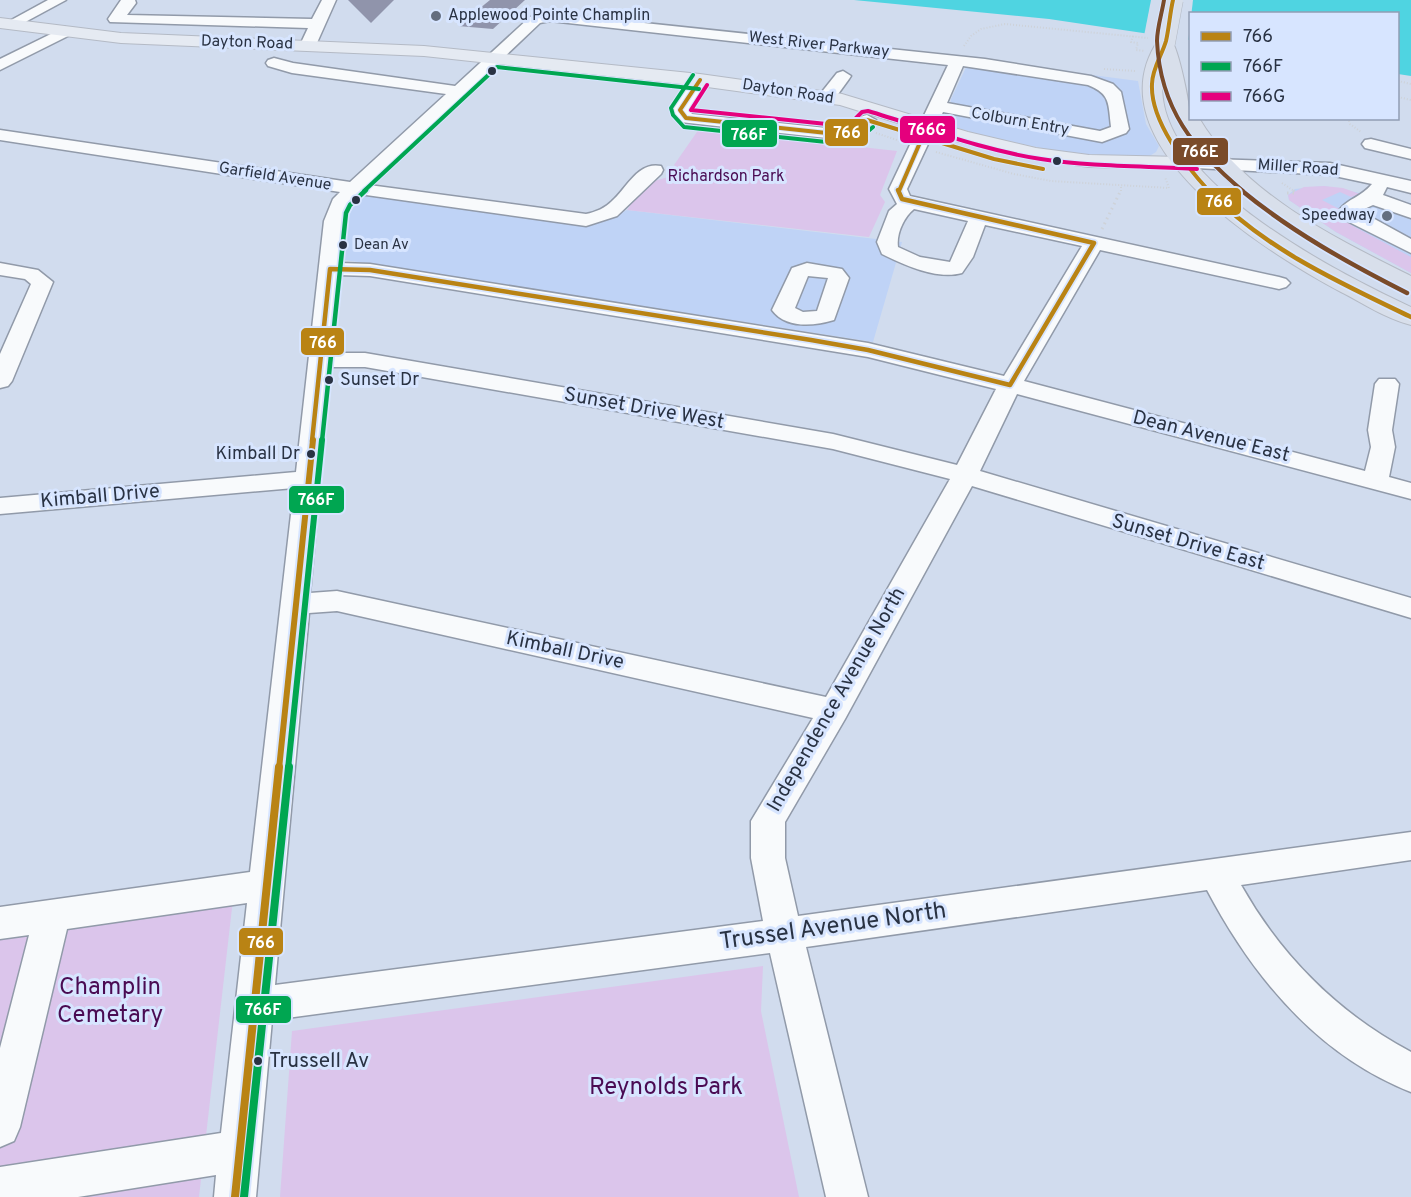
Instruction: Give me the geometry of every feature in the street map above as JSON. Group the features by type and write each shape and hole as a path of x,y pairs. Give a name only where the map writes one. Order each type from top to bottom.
{"highway":[{"path":"1173,0 1158,41 1153,101 1164,133 1190,171 1232,211 1292,253 1340,282 1411,317"},
{"path":"1158,41 1177,98 1189,118"},
{"path":"1190,120 1198,133 1242,180 1314,232 1411,285"}],"main road":[{"name":"Dayton Road","path":"6,24 65,32 179,41 396,49 494,58 694,89 787,98 1011,163 1043,169 1190,171"},
{"name":"Dayton Road","path":"694,89 827,97 928,138"}],"street":[{"path":"6,24 59,0"},
{"path":"128,0 129,3 116,19 317,24"},
{"path":"308,45 329,0"},
{"name":"West River Parkway","path":"494,58 535,20 547,17 958,61 1091,81 1107,87 1115,96 1120,129 1102,137"},
{"path":"0,65 65,32"},
{"path":"235,1197 337,210 343,199 355,187 494,58"},
{"path":"958,61 937,106 928,138 887,242 889,250 915,262 955,269 961,263 965,244 974,225 980,219"},
{"path":"274,63 292,68 458,91"},
{"path":"827,97 843,76"},
{"path":"694,89 681,114 694,120 846,134 855,131 867,120"},
{"name":"Colburn Entry","path":"937,106 1102,137"},
{"name":"Garfield Avenue","path":"0,135 586,220 605,216 618,208 639,180 654,170"},
{"path":"1371,144 1411,154"},
{"name":"Miller Road","path":"1190,171 1225,164 1330,169 1411,187"},
{"name":"Miller Road","path":"1190,171 1242,180 1334,182 1375,193 1411,197"},
{"path":"1411,212 1375,193 1350,209 1352,216 1411,247"},
{"path":"904,196 980,219 1279,283"},
{"path":"1391,237 1411,225"},
{"name":"Independence Avenue North","path":"847,1197 768,858 768,821 834,711 965,475 1010,385 1094,243"},
{"path":"0,268 31,274 42,282 0,381"},
{"name":"Dean Avenue East","path":"330,269 381,272 784,326 868,351 1010,385 1411,490"},
{"name":"Sunset Drive West","path":"320,360 365,360 774,431 833,442 965,475"},
{"path":"1374,481 1383,447 1380,430 1387,384"},
{"name":"Sunset Drive East","path":"965,475 1411,608"},
{"name":"Kimball Drive","path":"0,506 308,479"},
{"name":"Kimball Drive","path":"295,604 337,602 834,711"},
{"name":"Trussel Avenue North","path":"255,1005 1411,846"},
{"path":"1216,872 1237,914 1274,964 1313,1009 1377,1056 1411,1073"},
{"path":"0,923 267,885"},
{"path":"0,1127 52,916"},
{"path":"0,1188 240,1151"}],"path":[{"path":"958,61 967,40 982,28 994,25 1025,24 1158,41"},
{"path":"1133,36 1131,42 1138,43 1136,50 1145,51"},
{"path":"928,138 1023,176 1121,187 1168,188"},
{"path":"1094,243 1122,194 1121,187"}],"shaded area":[{"path":"970,59 1138,81 1146,124 1159,146 1156,152 1148,157 1066,153 984,136 955,127 949,116 951,99"},
{"path":"1324,186 1411,203 1411,273 1336,232 1289,200 1288,195 1295,189"},
{"path":"364,194 591,223 606,220 627,210 902,242 873,342 345,260 343,256 348,212 355,198"}],"green space":[{"name":"Richardson Park","path":"699,129 897,151 880,195 885,202 869,237 627,210 644,184 675,175 678,169 674,165"},
{"path":"1304,187 1343,188 1360,194 1351,197 1340,192 1322,200 1343,211 1340,216 1353,226 1411,257 1411,273 1336,232 1289,200 1288,195"},
{"name":"Champlin Cemetary","path":"236,873 199,1197 0,1197 0,906"},
{"name":"Reynolds Park","path":"763,966 761,1011 799,1197 280,1197 292,1031"}],"water":[{"path":"854,0 1411,0 1411,76 1399,74 1399,12 1189,12 1189,40 1049,19"}],"pier":[{"path":"1151,0 1193,0 1192,12 1189,12 1188,43 1144,36"}],"building":[{"path":"348,0 394,0 371,23"},
{"path":"490,0 525,0 493,29 458,26"}],"transit line":[{"name":"766E","path":"1164,0 1157,40 1167,96 1186,133 1209,163 1273,216 1342,260 1407,293"},
{"name":"766","path":"1173,0 1166,40 1152,79 1152,92 1165,132 1187,168 1218,201 1254,230 1335,279 1411,317"},
{"name":"766F","path":"244,1197 346,213 350,205 497,67 699,89"},
{"name":"766F","path":"693,75 671,108 673,115 684,127 836,143 859,139 873,127"},
{"name":"766","path":"700,80 680,110 686,118 836,134 855,131 867,120 994,159 1043,169"},
{"name":"766G","path":"707,85 691,110 836,125 851,123 862,112 868,111 975,144 1041,159 1099,165 1197,169"},
{"name":"766","path":"235,1197 330,269 370,270 811,340 868,350 1010,385 1094,243 902,199 898,189 922,138"}],"place":[{"name":"Applewood Pointe Champlin","path":"436,16"},
{"name":"Speedway","path":"1387,216"},
{"name":"Dean Av","path":"343,245"},
{"name":"Sunset Dr","path":"329,380"},
{"name":"Kimball Dr","path":"311,454"},
{"name":"Trussell Av","path":"258,1061"}]}
